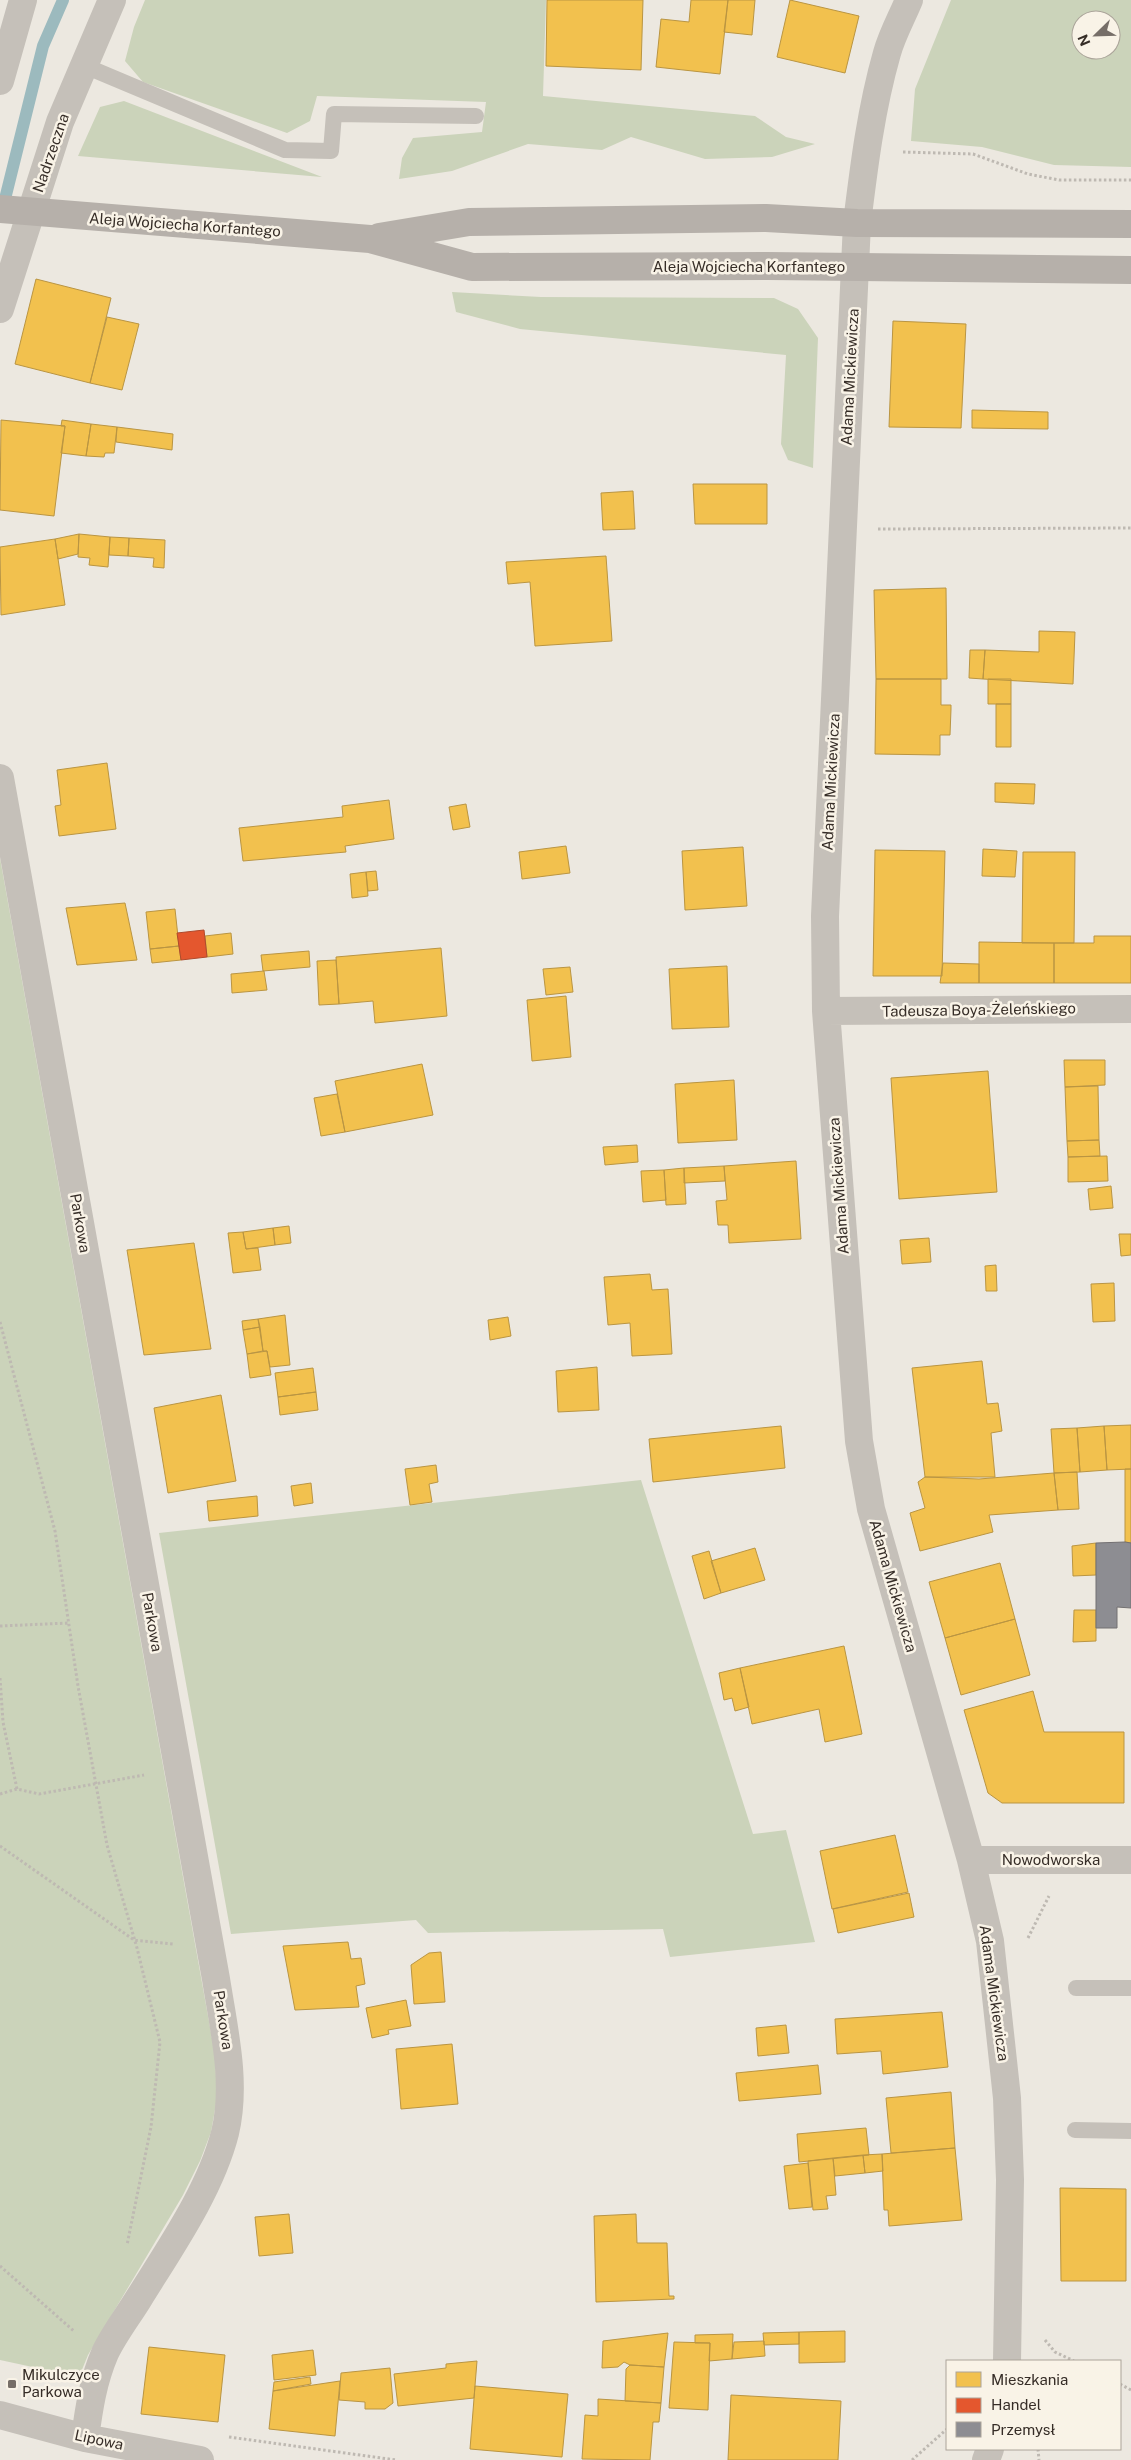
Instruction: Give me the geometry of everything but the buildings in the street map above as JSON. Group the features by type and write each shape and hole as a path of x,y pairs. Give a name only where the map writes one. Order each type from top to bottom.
{"main road":[{"name":"Aleja Wojciecha Korfantego","path":"0,209 80,217 370,239 472,267 973,267 1131,270"},
{"name":"Aleja Wojciecha Korfantego","path":"370,239 470,222 766,218 857,223 1131,224"}],"street":[{"path":"0,81 24,0"},
{"name":"Nadrzeczna","path":"0,309 60,122 112,0"},
{"name":"Adama Mickiewicza","path":"909,0 888,52 875,104 865,152 857,223 825,916 826,1011 861,1451 871,1509 971,1860 990,1941 1008,2098 1010,2190 1007,2360"},
{"name":"Parkowa","path":"0,778 211,1947 228,2052 231,2093 225,2133 212,2168 185,2223 104,2358 90,2402 85,2438"},
{"name":"Tadeusza Boya-Żeleńskiego","path":"826,1011 1131,1008"},
{"name":"Nowodworska","path":"971,1860 1131,1860"},
{"name":"Lipowa","path":"0,2415 85,2438 200,2460"}],"lane":[{"path":"85,66 286,150 331,151 334,114 476,116"},
{"path":"1076,1988 1131,1988"},
{"path":"1075,2130 1131,2131"}],"path":[{"path":"900,152 936,151 974,154 1028,174 1059,180 1131,180"},
{"path":"842,529 1131,528"},
{"path":"0,1322 55,1531 107,1845 160,2042 151,2127 129,2226 126,2255"},
{"path":"0,1626 69,1623"},
{"path":"0,1678 3,1722 17,1789"},
{"path":"0,1794 17,1789 39,1794 96,1782 179,1770"},
{"path":"0,1846 134,1940 211,1947"},
{"path":"0,2266 104,2358"},
{"path":"1039,2333 1055,2352 1072,2360"},
{"path":"912,2460 946,2430"}],"green space":[{"path":"145,0 546,0 543,96 755,116 786,137 815,144 772,157 705,159 631,137 602,150 528,144 452,171 399,179 402,158 413,138 482,132 486,102 317,96 310,121 287,133 143,82 125,61 134,27"},
{"path":"951,0 1131,0 1131,167 1054,165 982,147 911,141 915,89"},
{"path":"124,101 322,177 78,156 100,107"},
{"path":"452,292 541,297 774,298 798,309 818,338 813,468 788,460 781,444 786,355 520,329 456,312"},
{"path":"0,858 215,2055 217,2098 211,2132 200,2161 183,2195 88,2355 79,2377 0,2360"},
{"path":"641,1480 753,1834 786,1830 815,1942 670,1957 663,1929 428,1933 416,1920 231,1934 159,1533"}],"waterway":[{"path":"2,211 43,46 63,0"}],"place":[{"name":"Mikulczyce Parkowa","path":"12,2384"}]}
